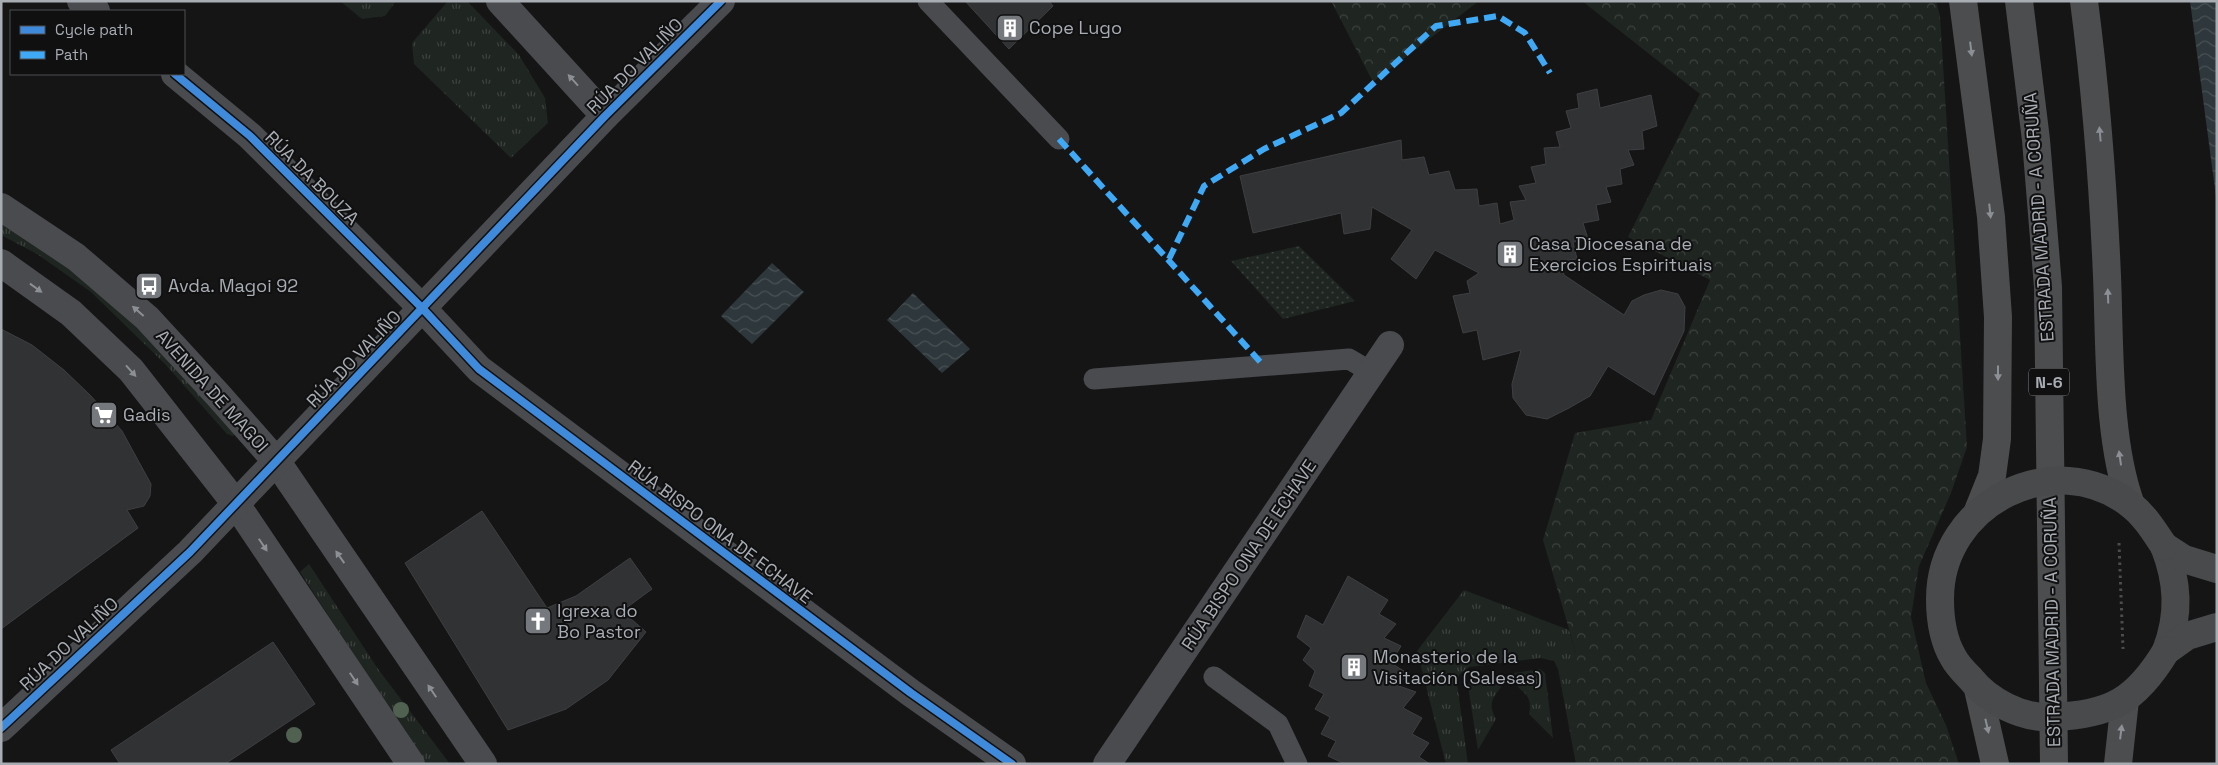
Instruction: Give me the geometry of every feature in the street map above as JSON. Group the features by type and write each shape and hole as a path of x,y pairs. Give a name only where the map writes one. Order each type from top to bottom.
{"highway":[{"path":"1963,1 1990,217 1998,317 1997,440 1992,476 1978,511"},
{"name":"ESTRADA MADRID - A CORUÑA","path":"2019,1 2036,140 2048,286 2054,764"},
{"path":"2084,1 2096,92 2103,175 2114,412 2123,483 2131,505"},
{"path":"1978,688 1995,764"},
{"path":"2118,764 2125,700"}],"main road":[{"path":"2068,481 2104,488 2131,505 2148,521 2164,546 2172,568 2177,591 2173,632 2166,651 2149,676 2125,700 2105,710 2080,716 2043,718 2008,708 1978,688 1953,657 1946,639 1940,620 1940,580 1953,542 1978,511 2005,493 2036,482 2068,481"},
{"path":"2164,546 2184,560 2217,569"},
{"path":"2166,651 2187,636 2217,627"}],"street":[{"path":"81,1 94,10"},
{"path":"500,1 605,116"},
{"name":"RÚA DO VALIÑO","path":"1,728 190,552 605,116 721,1"},
{"name":"RÚA DA BOUZA","path":"175,75 250,136 423,309"},
{"name":"AVENIDA DE MAGOI","path":"1,207 76,258 147,318 277,462 483,764"},
{"path":"1,263 71,313 131,370 236,504 411,764"},
{"name":"RÚA BISPO ONA DE ECHAVE","path":"423,309 479,369 910,693 1012,764"},
{"name":"RÚA BISPO ONA DE ECHAVE","path":"1107,764 1390,345"}],"lane":[{"path":"928,1 1059,139"},
{"path":"1094,379 1349,359 1372,372"},
{"path":"1214,677 1278,724 1297,764"}],"path":[{"path":"2119,543 2123,649"}],"green space":[{"path":"340,1 396,1 385,16 362,19"},
{"path":"448,1 467,1 519,55 545,98 548,123 511,158 414,64 412,43"},
{"path":"1331,1 1479,1 1373,82"},
{"path":"1582,1 1936,1 1940,16 1967,447 1951,493 1919,566 1911,617 1926,683 1946,725 1959,764 1576,764 1576,653 1543,540 1575,433 1651,420 1710,280 1628,237 1700,94"},
{"path":"1,215 100,286 238,432 233,436 227,434 165,364 91,292 37,254 1,235"},
{"path":"1299,246 1355,301 1283,319 1231,261"},
{"path":"309,564 378,669 450,764 425,764 300,572"},
{"path":"1464,590 1569,630 1576,653 1576,764 1558,669 1554,661 1540,658 1469,667 1459,675 1457,683 1468,764 1446,764 1417,651"},
{"path":"1540,669 1545,673 1553,738 1529,714 1529,700 1514,679 1514,673"},
{"path":"1498,675 1501,677 1501,687 1492,702 1492,709 1496,719 1478,750 1468,686 1470,679"}],"water":[{"path":"2190,1 2217,1 2217,204"},
{"path":"772,263 804,292 752,344 721,316"},
{"path":"913,293 970,349 942,373 887,320"}],"building":[{"name":"Cope Lugo","path":"965,1 1049,1 1053,6 1009,49"},
{"name":"Casa Diocesana de Exercicios Espirituais","path":"1597,89 1600,108 1651,95 1657,126 1642,131 1644,149 1628,150 1634,165 1620,169 1622,184 1606,187 1611,202 1596,205 1599,220 1583,223 1588,239 1573,242 1577,259 1561,261 1564,275 1624,315 1632,301 1644,295 1661,290 1678,294 1685,307 1684,331 1654,395 1608,366 1590,396 1547,419 1526,415 1513,398 1512,384 1521,350 1483,360 1477,330 1463,333 1453,296 1470,293 1467,281 1479,273 1435,250 1416,279 1391,259 1412,230 1372,207 1370,229 1344,234 1341,213 1253,233 1240,176 1401,140 1402,160 1424,157 1429,175 1449,171 1455,190 1477,189 1479,206 1497,203 1500,224 1514,220 1510,202 1526,200 1519,186 1536,183 1531,167 1546,164 1544,148 1560,147 1556,132 1571,128 1566,111 1579,108 1577,94"},
{"path":"1,329 32,345 64,370 91,396 122,431 151,484 150,496 144,506 127,510 138,528 1,629"},
{"name":"Igrexa do Bo Pastor","path":"482,511 547,608 576,596 630,558 652,589 622,611 646,632 608,680 566,709 508,730 405,563"},
{"name":"Monasterio de la Visitación (Salesas)","path":"1348,576 1388,600 1379,614 1396,624 1384,638 1401,646 1391,663 1407,673 1399,686 1416,692 1403,708 1422,718 1412,734 1429,743 1419,757 1430,764 1345,764 1328,756 1336,741 1321,734 1330,717 1315,709 1324,694 1309,686 1315,671 1303,660 1311,648 1297,637 1306,615 1323,625"},
{"path":"273,642 315,704 225,764 120,764 111,750"}],"marked path":[{"path":"1169,259 1204,186 1264,149 1341,113 1436,26 1498,16 1525,33 1550,73"},
{"path":"1059,139 1264,366"}],"cycle path":[{"path":"1,728 190,552 605,116 721,1"},
{"path":"176,75 250,136 423,309 479,369 911,693 1012,764"}],"place":[{"name":"Cope Lugo","path":"1010,28"},
{"name":"Casa Diocesana de Exercicios Espirituais","path":"1510,254"},
{"name":"Avda. Magoi 92","path":"149,286"},
{"name":"Gadis","path":"104,415"},
{"name":"Igrexa do Bo Pastor","path":"538,621"},
{"name":"Monasterio de la Visitación (Salesas)","path":"1354,667"}]}
